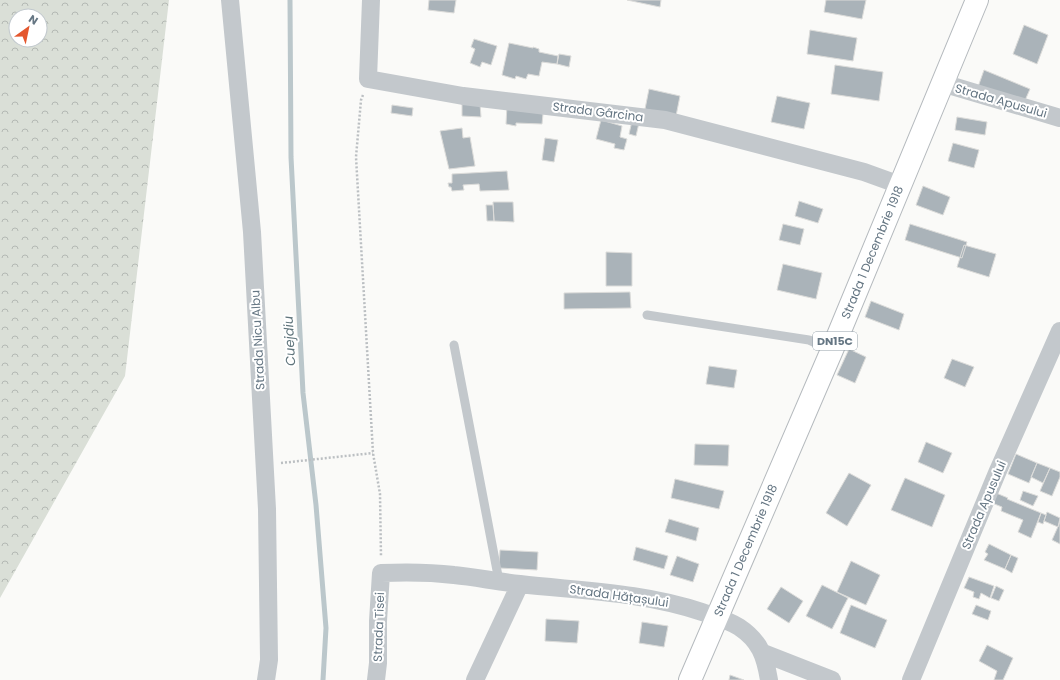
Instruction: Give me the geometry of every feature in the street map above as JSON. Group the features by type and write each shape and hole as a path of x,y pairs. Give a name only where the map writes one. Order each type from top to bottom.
{"main road":[{"name":"Strada 1 Decembrie 1918","path":"690,680 832,350 977,0"}],"street":[{"name":"Strada Nicu Albu","path":"230,0 252,232 265,465 269,660 266,680"},
{"path":"368,79 371,0"},
{"name":"Strada Gârcina","path":"368,79 463,96 665,120 864,172 900,185"},
{"name":"Strada Apusului","path":"942,83 1060,118"},
{"name":"Strada Apusului","path":"911,680 998,472 1060,331"},
{"name":"Strada Hățașului","path":"381,573 409,572 452,575 630,596 683,606 717,617 738,627 752,638 763,653"},
{"name":"Strada Tisei","path":"376,680 381,573"},
{"path":"475,680 520,584"},
{"path":"763,653 769,680"},
{"path":"763,653 832,680"}],"lane":[{"path":"647,314 810,340 832,350"},
{"path":"454,345 499,581"}],"path":[{"path":"368,79 361,100 356,157 373,453 380,494 381,573"},
{"path":"265,465 373,453"}],"green space":[{"path":"0,0 169,0 125,376 0,598"}],"building":[{"path":"429,0 456,0 454,13 428,10"},
{"path":"627,0 661,0 660,7"},
{"path":"826,0 866,0 862,19 824,12"},
{"path":"1024,25 1048,35 1037,64 1013,54"},
{"path":"810,30 857,38 853,61 807,54"},
{"path":"474,39 497,46 491,65 482,62 480,67 470,63 475,49 471,47"},
{"path":"509,43 533,47 539,49 539,52 558,56 557,64 542,62 539,76 528,74 526,79 516,76 515,79 502,75"},
{"path":"559,54 571,56 569,67 557,64"},
{"path":"835,65 883,72 879,101 831,94"},
{"path":"984,70 1030,89 1023,105 978,87"},
{"path":"649,89 680,96 676,116 645,109"},
{"path":"777,96 810,103 804,129 771,122"},
{"path":"462,102 480,104 481,117 462,116"},
{"path":"392,105 413,108 412,116 391,113"},
{"path":"507,105 543,114 542,124 516,123 516,126 506,124"},
{"path":"957,117 987,122 985,135 955,130"},
{"path":"601,120 622,126 620,137 627,139 624,150 614,148 615,144 596,139"},
{"path":"632,121 639,123 636,136 629,134"},
{"path":"462,128 463,138 470,137 475,166 449,169 440,131"},
{"path":"545,138 558,140 554,162 542,160"},
{"path":"953,143 979,150 974,168 948,161"},
{"path":"507,171 509,190 480,191 479,184 463,185 464,190 452,191 448,183 452,183 452,174"},
{"path":"923,186 950,197 943,215 916,205"},
{"path":"799,201 823,209 818,223 795,216"},
{"path":"493,202 513,202 514,222 494,221"},
{"path":"486,205 493,205 494,221 487,221"},
{"path":"783,224 804,229 800,245 779,240"},
{"path":"910,224 967,242 962,258 905,240"},
{"path":"964,245 996,254 989,277 957,267"},
{"path":"606,252 632,253 632,286 606,286"},
{"path":"783,264 822,273 816,299 777,290"},
{"path":"630,292 631,308 564,309 564,293"},
{"path":"871,301 904,314 899,330 865,317"},
{"path":"849,349 866,357 855,383 837,375"},
{"path":"952,359 974,367 965,387 944,378"},
{"path":"709,366 737,370 734,388 706,384"},
{"path":"926,442 952,453 943,473 918,462"},
{"path":"695,444 729,445 728,466 694,465"},
{"path":"1016,454 1037,463 1029,483 1008,474"},
{"path":"1037,463 1050,468 1043,483 1031,477"},
{"path":"1050,468 1060,472 1060,477 1052,496 1040,491"},
{"path":"849,473 871,485 847,526 826,513"},
{"path":"905,478 945,495 932,527 891,510"},
{"path":"675,479 724,491 719,509 671,498"},
{"path":"1023,491 1038,496 1033,506 1020,500"},
{"path":"996,493 1041,513 1031,538 1018,532 1023,520 1001,511 1002,507 992,503"},
{"path":"1047,512 1060,518 1058,527 1044,521"},
{"path":"1041,513 1046,515 1043,524 1038,522"},
{"path":"669,519 699,528 696,541 665,532"},
{"path":"1060,522 1060,544 1052,540"},
{"path":"989,544 1011,555 1005,569 984,560 988,554 985,552"},
{"path":"636,547 668,556 664,569 633,560"},
{"path":"500,550 538,552 537,570 499,568"},
{"path":"1011,555 1018,558 1012,573 1005,569"},
{"path":"677,556 699,564 693,582 670,575"},
{"path":"851,561 880,575 866,605 837,592"},
{"path":"969,577 994,586 990,598 981,593 979,599 973,597 974,592 964,588"},
{"path":"822,585 848,598 832,629 806,616"},
{"path":"996,586 1004,590 999,601 991,598"},
{"path":"781,587 803,601 789,623 767,609"},
{"path":"851,605 887,620 875,648 840,633"},
{"path":"976,605 991,611 988,620 972,614"},
{"path":"546,619 579,621 577,643 545,641"},
{"path":"642,622 668,626 664,647 639,643"},
{"path":"987,645 1013,658 1003,680 994,680 997,671 979,661"},
{"path":"730,675 744,680 729,680"}],"waterway":[{"name":"Cuejdiu","path":"290,0 291,157 303,393 316,505 326,628 323,680"}]}
